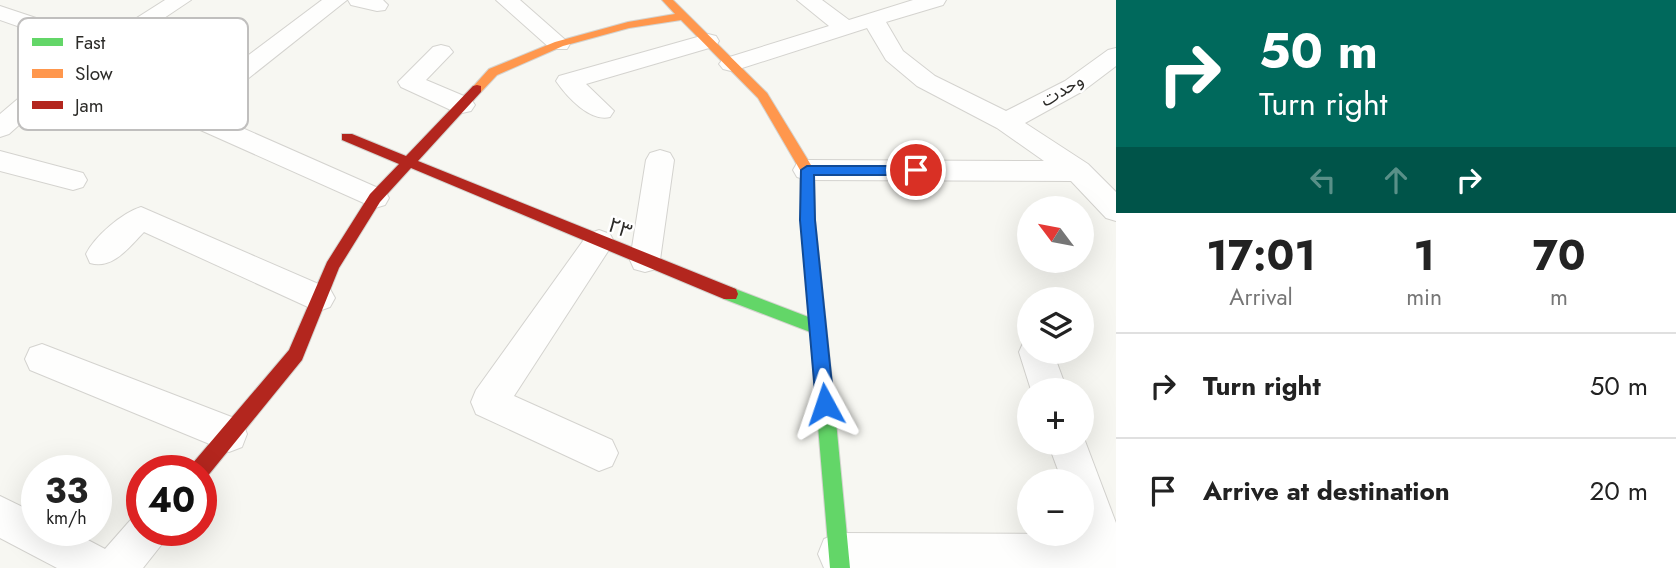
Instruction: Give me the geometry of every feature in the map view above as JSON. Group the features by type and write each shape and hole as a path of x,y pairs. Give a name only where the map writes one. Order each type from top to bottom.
{"street":[{"path":"152,18 180,0"},
{"path":"248,67 335,0"},
{"path":"507,0 559,44"},
{"path":"667,0 763,96 807,170 808,220 839,561 1111,552 1094,512"},
{"path":"808,0 846,28"},
{"path":"731,64 935,0"},
{"path":"0,13 18,19"},
{"path":"211,455 296,355 332,266 375,198 493,72 559,44 628,25 684,16"},
{"path":"873,19 894,55 926,81 1006,122 1078,171 1116,210"},
{"path":"601,111 568,81 708,41"},
{"path":"441,52 410,82 463,105"},
{"name":"وحدت","path":"1006,122 1074,86 1116,55"},
{"path":"0,128 18,112"},
{"path":"223,130 375,198"},
{"name":"۲۳","path":"347,138 599,242 818,328"},
{"path":"645,260 660,160"},
{"path":"0,161 73,180"},
{"path":"807,170 1078,171"},
{"path":"101,254 141,218 319,298"},
{"path":"599,242 489,402 599,453"},
{"path":"43,359 229,434"},
{"path":"0,516 99,568"},
{"path":"116,568 135,546"}],"traffic: fast":[{"path":"730,294 818,328"},
{"path":"824,390 840,568"}],"traffic: slow":[{"path":"667,0 763,96 807,170 808,220 824,390"},
{"path":"477,89 493,72 559,44 628,25 684,16"}],"traffic: jam":[{"path":"212,455 296,355 332,266 375,198 477,89"},
{"path":"347,137 730,294"}],"route":[{"path":"825,404 808,220 807,170 916,170"}]}
